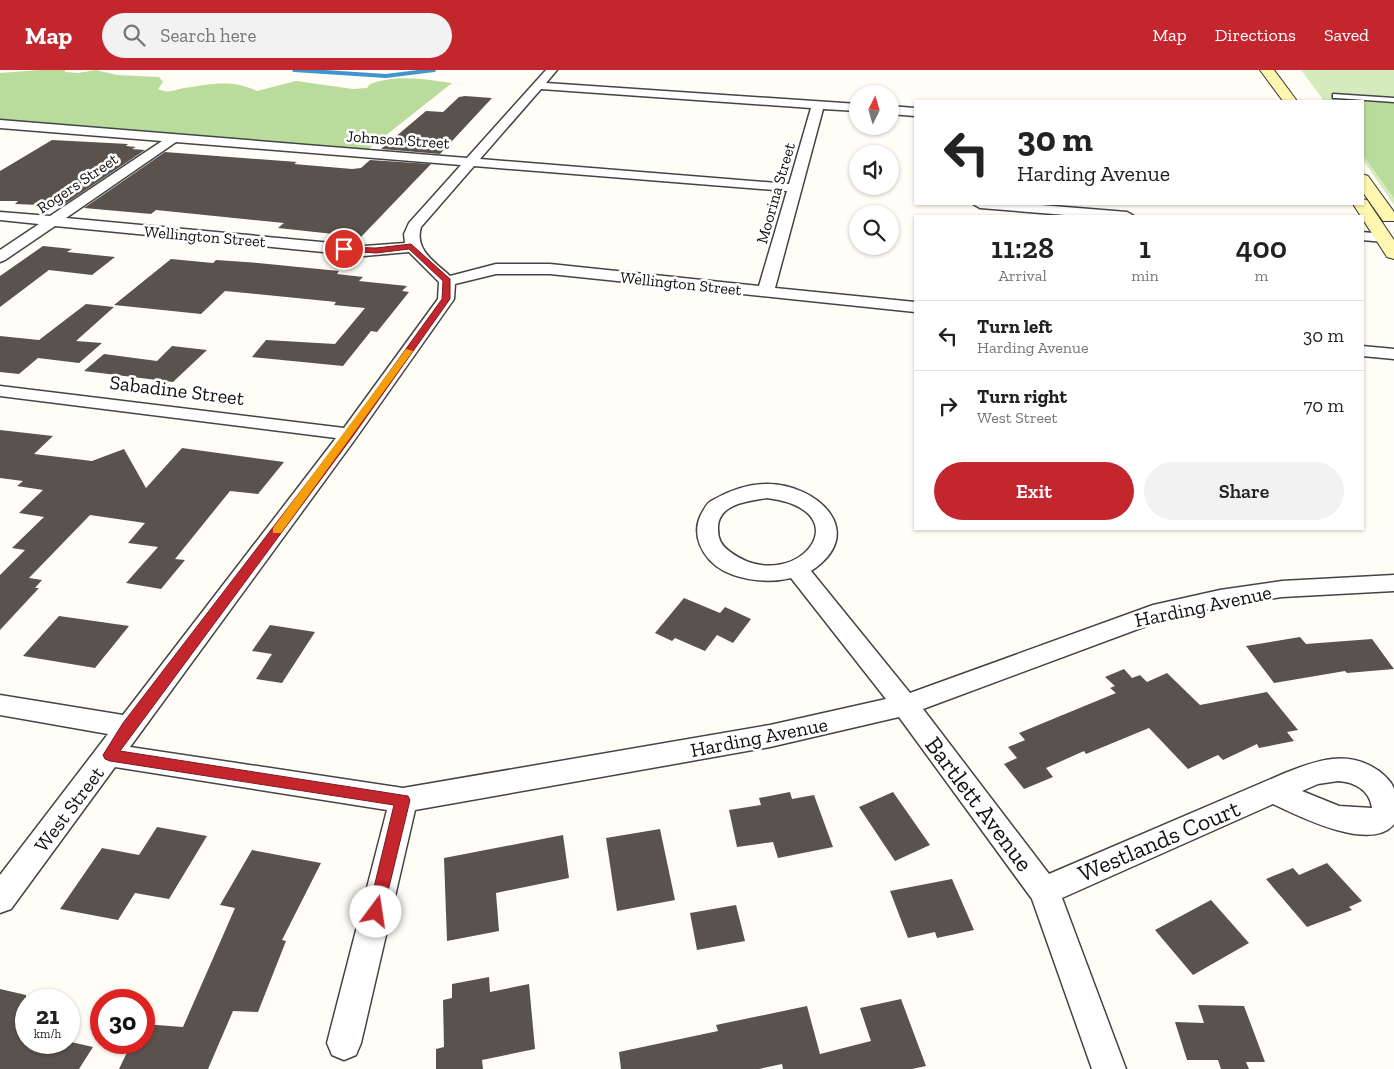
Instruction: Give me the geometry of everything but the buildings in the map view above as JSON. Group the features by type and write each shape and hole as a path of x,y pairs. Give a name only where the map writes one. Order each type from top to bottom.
{"main road":[{"path":"1267,70 1289,100"},
{"path":"1364,183 1391,238"},
{"path":"1362,205 1391,238"}],"street":[{"path":"447,281 411,246 410,234 414,226 552,70"},
{"path":"539,86 849,107"},
{"path":"1336,96 1394,100"},
{"name":"Moorina Street","path":"766,291 818,105"},
{"path":"899,111 914,112"},
{"name":"Johnson Street","path":"0,124 794,188"},
{"name":"Rogers Street","path":"0,257 174,138"},
{"path":"992,205 1115,215"},
{"name":"Wellington Street","path":"0,216 364,251 411,246"},
{"path":"1364,236 1391,238"},
{"name":"Wellington Street","path":"447,281 496,269 520,268 914,307"},
{"name":"West Street","path":"0,899 350,434 446,299 447,281"},
{"path":"1364,351 1394,354"},
{"name":"Sabadine Street","path":"0,391 350,434"},
{"path":"752,492 782,493 809,504 822,518 828,533 826,544 820,554 797,569 765,573 733,566 721,558 706,538 705,527 708,517 725,500 752,492"},
{"name":"Bartlett Avenue","path":"797,569 905,705 1044,891 1109,1069"},
{"name":"Harding Avenue","path":"110,755 403,800 770,736 905,705 1153,614 1220,598 1282,589 1394,583"},
{"path":"0,705 128,727"},
{"name":"Westlands Court","path":"1044,891 1274,791"},
{"path":"344,1043 403,800"}],"green space":[{"path":"65,70 65,72 78,73 96,70 117,75 159,77 163,82 158,89 168,91 221,83 248,87 257,91 296,81 353,89 367,88 370,84 400,78 452,83 366,151 0,122 0,73"},
{"path":"1301,70 1394,70 1394,205 1364,161 1364,100 1323,100"},
{"path":"1364,102 1394,103 1394,198 1364,156"}],"waterway":[{"path":"294,70 386,76 434,70"}],"slow traffic":[{"path":"277,530 350,434 409,351"}],"route":[{"path":"344,249 364,251 411,246 447,281 446,299 350,434 128,727 110,755 403,800 376,912"}]}
